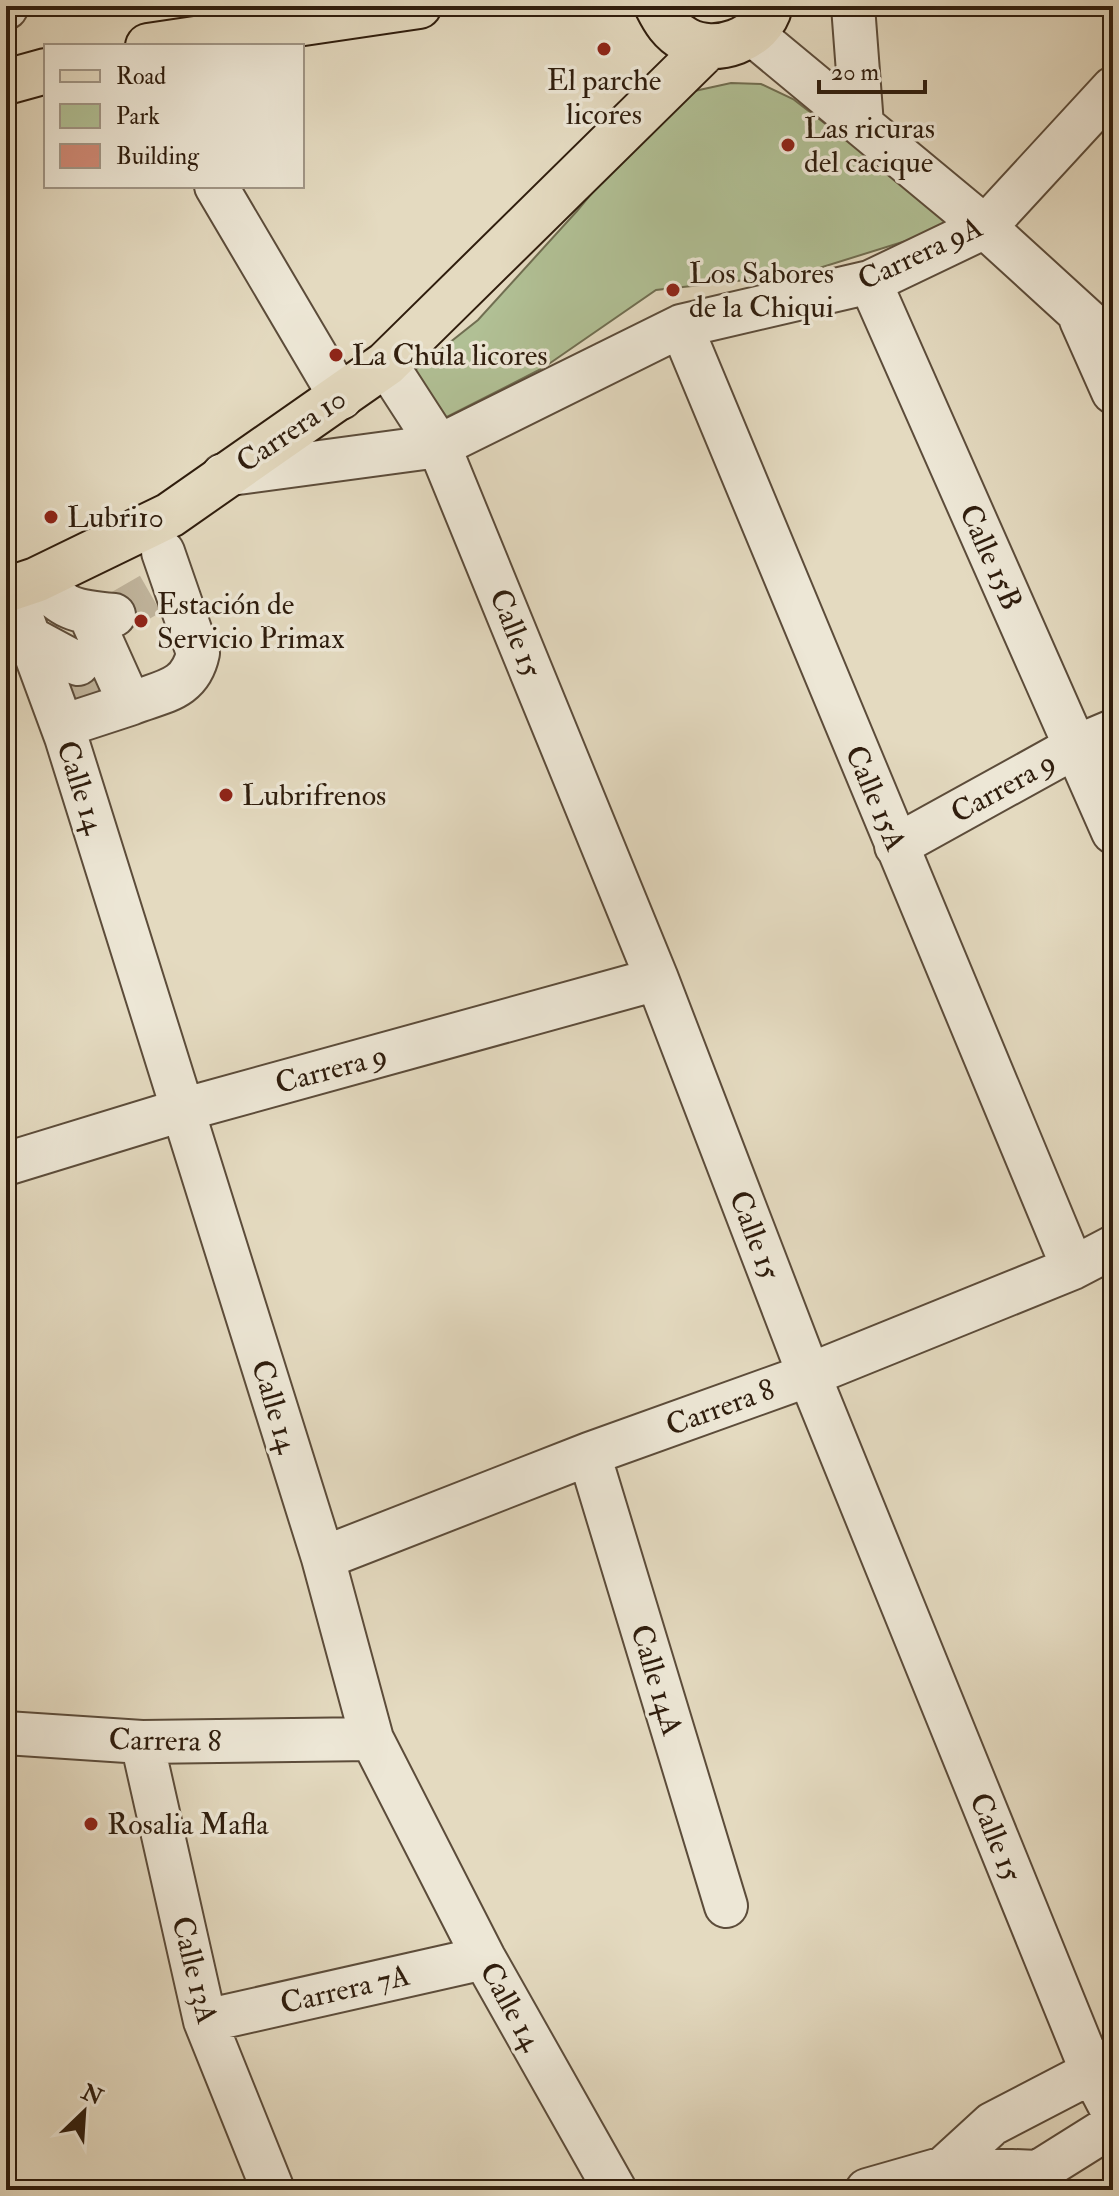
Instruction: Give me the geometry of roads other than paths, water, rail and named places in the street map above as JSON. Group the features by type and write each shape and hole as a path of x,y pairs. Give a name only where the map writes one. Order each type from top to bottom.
{"main road":[{"path":"159,44 348,11 419,6"},
{"path":"657,6 665,23 686,40 708,47 731,44 761,20"},
{"name":"Carrera 10","path":"18,586 162,553 223,475 341,398 386,364 708,47"},
{"path":"6,82 44,72"}],"street":[{"path":"853,6 862,125"},
{"path":"761,20 862,125 985,227 1113,344"},
{"name":"Carrera 9A","path":"223,475 439,446 681,326 870,282 985,227 1109,99"},
{"path":"217,188 341,398"},
{"name":"Calle 15B","path":"870,282 1113,832"},
{"path":"1078,313 1113,392"},
{"name":"Calle 15A","path":"681,326 1073,1268"},
{"name":"Calle 15","path":"386,364 439,446 657,979 809,1375 1102,2065 1113,2112"},
{"path":"89,705 184,683 194,670 198,653 162,553"},
{"path":"18,586 63,606 102,614 89,705"},
{"name":"Calle 14","path":"18,586 28,637 89,705 182,1110 323,1558 372,1739 484,1958 615,2190"},
{"path":"28,637 89,705"},
{"name":"Carrera 9","path":"896,846 1075,747 1113,731"},
{"name":"Carrera 9","path":"6,1164 182,1110 657,979"},
{"name":"Carrera 8","path":"323,1558 589,1454 809,1375 1073,1268 1113,1247"},
{"name":"Calle 14A","path":"589,1454 726,1906"},
{"name":"Carrera 8","path":"6,1733 142,1742 372,1739"},
{"name":"Calle 13A","path":"142,1742 205,2021 273,2190"},
{"name":"Carrera 7A","path":"205,2021 484,1958"},
{"path":"944,2168 992,2124 1102,2065"},
{"path":"992,2124 1047,2181"},
{"path":"867,2190 944,2168 1047,2181 1113,2125"}],"tunnel":[{"path":"114,615 154,592"},
{"path":"78,664 94,698"}],"place":[{"name":"El parche licores","path":"604,49"},
{"name":"Las ricuras del cacique","path":"788,145"},
{"name":"Los Sabores de la Chiqui","path":"673,290"},
{"name":"La Chula licores","path":"336,355"},
{"name":"Lubri10","path":"51,517"},
{"name":"Estación de Servicio Primax","path":"141,621"},
{"name":"Lubrifrenos","path":"226,795"},
{"name":"Rosalia Mafla","path":"91,1824"}]}
